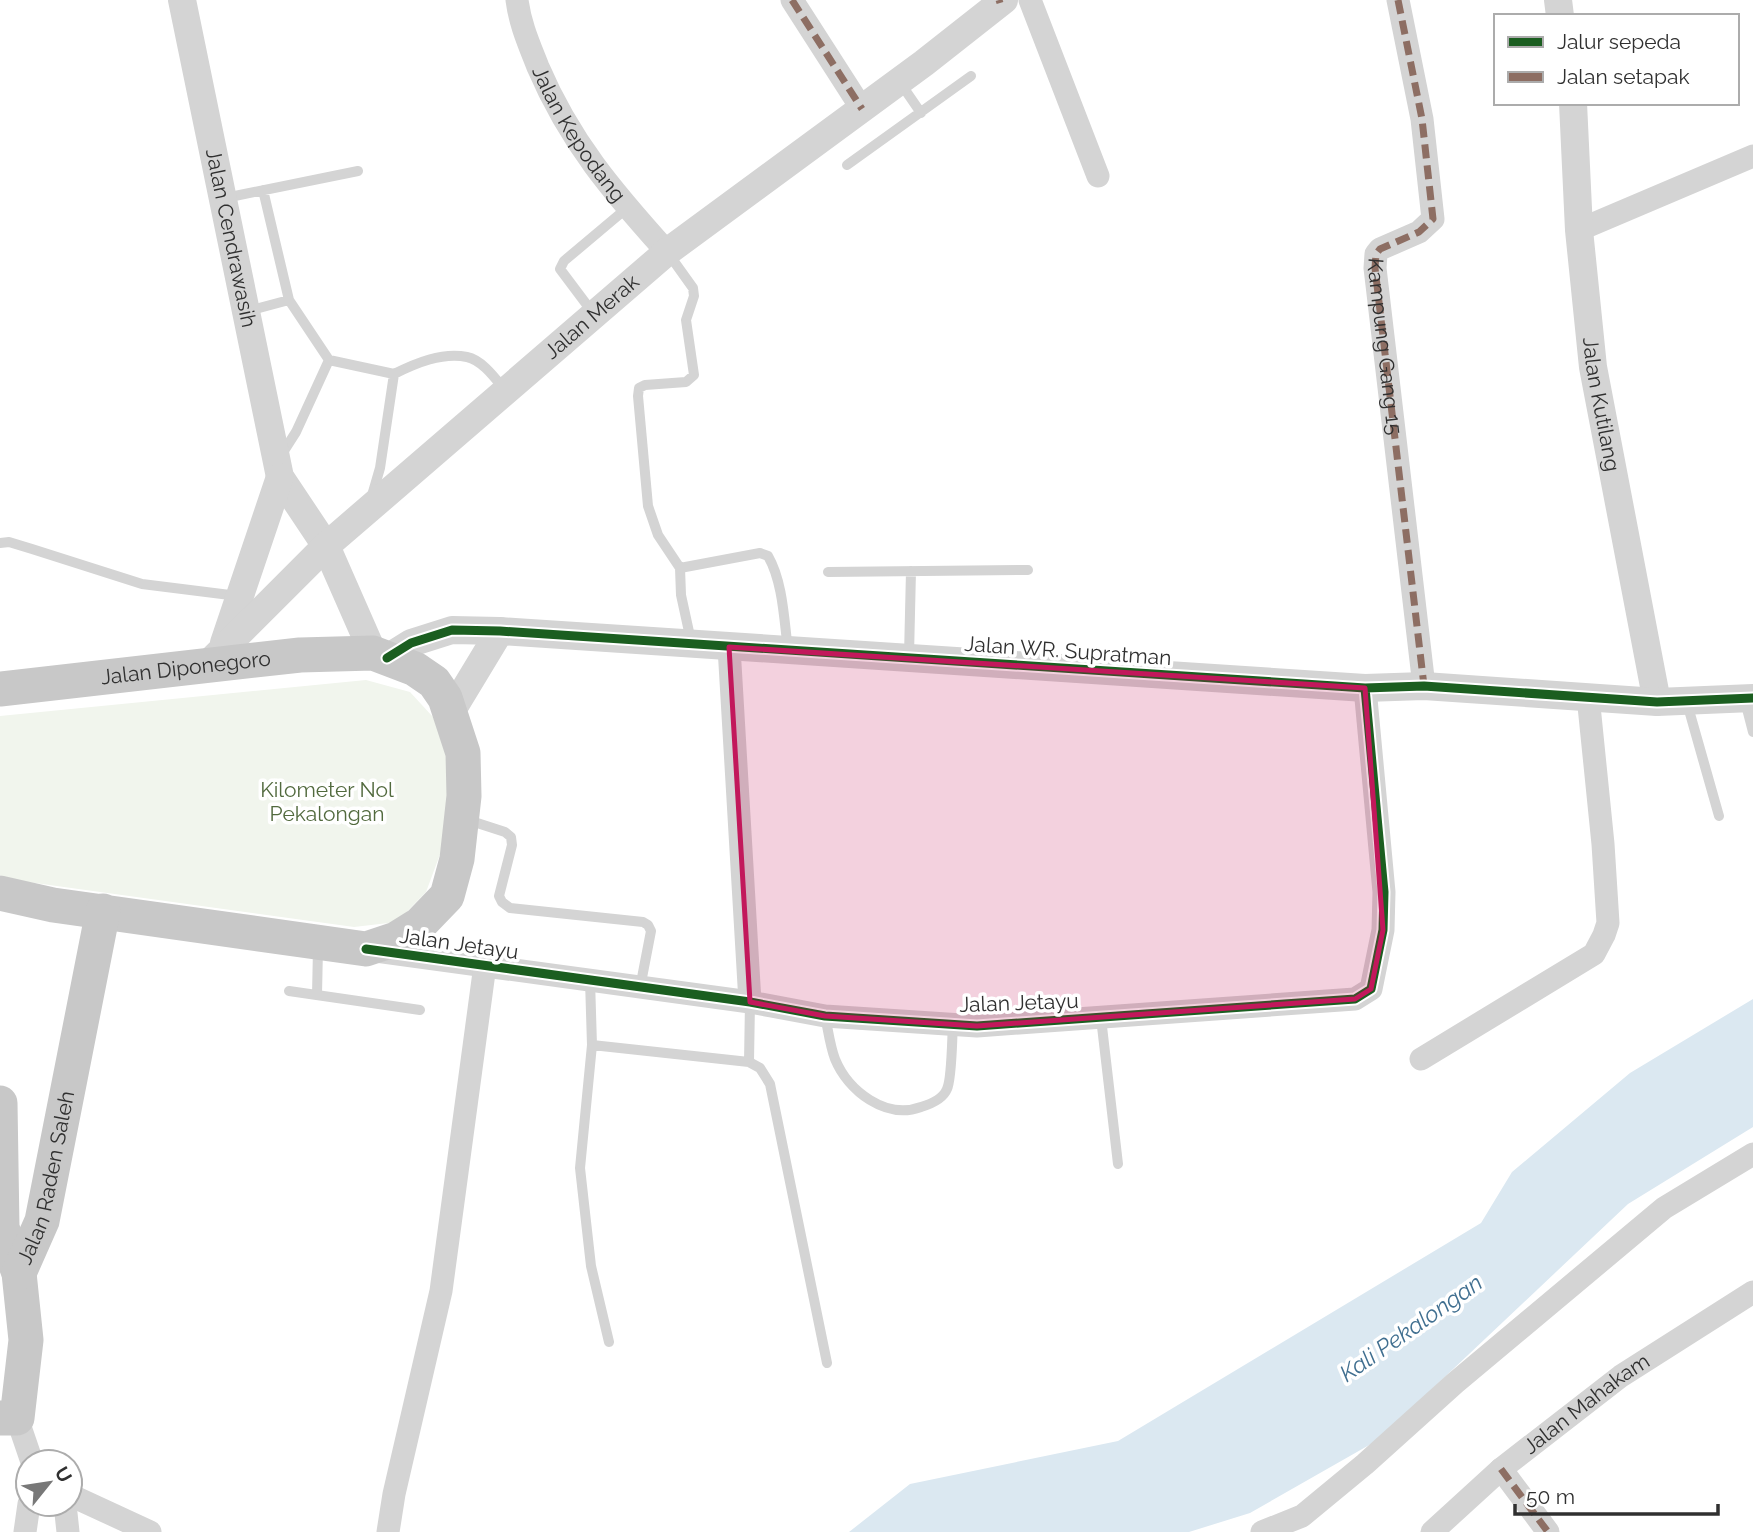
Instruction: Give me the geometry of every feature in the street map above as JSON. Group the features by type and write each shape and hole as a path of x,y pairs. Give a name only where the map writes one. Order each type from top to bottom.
{"main road":[{"name":"Jalan Diponegoro","path":"0,689 214,658 380,655"},
{"path":"366,949 396,939 419,924 447,896 457,859 464,796 463,753 445,698 434,682 415,669 380,655"},
{"name":"Jalan Jetayu","path":"0,893 53,905 366,949"},
{"name":"Jalan Raden Saleh","path":"10,1276 42,1222 103,911"},
{"name":"Jalan Raden Saleh","path":"0,1103 2,1228 10,1276"},
{"path":"8,1418 26,1340 10,1276"}],"street":[{"name":"Jalan Cendrawasih","path":"181,0 279,470 326,546 380,655"},
{"name":"Jalan Kepodang","path":"517,0 520,23 567,127 626,208 667,252"},
{"path":"792,0 862,109"},
{"path":"1030,0 1097,176"},
{"name":"Kampung Gang 15","path":"1398,0 1422,119 1433,219 1419,232 1380,248 1376,254 1375,268 1424,686"},
{"name":"Jalan Merak","path":"214,658 326,546 667,252 862,109 1001,1"},
{"name":"Jalan Kutilang","path":"1573,105 1579,230 1593,367 1657,702"},
{"path":"1579,230 1753,156"},
{"path":"214,658 240,596 279,470"},
{"name":"Jalan WR. Supratman","path":"380,655 452,630 500,631 1365,688 1424,686 1657,702 1749,698"},
{"path":"450,712 500,631"},
{"path":"729,647 750,1002"},
{"name":"Jalan Jetayu","path":"366,949 750,1002 825,1016 977,1026 1355,999 1371,989 1383,930 1384,892 1365,688"},
{"path":"1421,1059 1594,954 1599,948 1608,923 1588,696"},
{"path":"388,1532 394,1494 441,1291 485,965"},
{"path":"1262,1532 1302,1516 1455,1383 1664,1208 1753,1154"},
{"name":"Jalan Mahakam","path":"1432,1532 1501,1469 1620,1376 1753,1292"},
{"path":"8,1418 24,1448"},
{"path":"1501,1469 1548,1532"},
{"path":"84,1502 150,1532"}],"lane":[{"path":"847,164 971,76"},
{"path":"899,81 921,113"},
{"path":"223,199 358,171"},
{"path":"263,190 289,300 329,360 394,374 417,363 438,358 469,357 491,372 506,391"},
{"path":"595,315 559,269 564,261 626,208"},
{"path":"667,252 693,288 694,296 686,320 694,375 686,382 645,385 639,388 638,396 648,506 658,535 680,568 681,595 691,644"},
{"path":"246,312 289,300"},
{"path":"279,470 329,360"},
{"path":"368,509 380,468 394,374"},
{"path":"0,542 9,542 142,584 240,596"},
{"path":"680,568 760,554 768,556 782,606 788,650"},
{"path":"828,572 1028,570"},
{"path":"909,658 911,571"},
{"path":"1749,698 1753,732"},
{"path":"1686,700 1719,816"},
{"path":"462,818 505,832 511,837 512,845 499,896 510,908 643,922 648,925 651,931 640,988"},
{"path":"317,995 318,942"},
{"path":"590,981 592,1045 580,1168 591,1266 609,1342"},
{"path":"289,991 420,1010"},
{"path":"749,1062 750,1002"},
{"path":"825,1016 835,1059 856,1089 874,1103 895,1111 915,1110 935,1102 948,1088 953,1024"},
{"path":"1101,1018 1118,1164"},
{"path":"592,1045 749,1062 760,1068 770,1084 827,1363"}],"highlighted area":[{"path":"729,647 1365,688 1383,930 1371,989 1355,999 977,1026 825,1016 750,1002"}],"green space":[{"name":"Kilometer Nol Pekalongan","path":"366,680 410,692 433,717 449,756 445,841 426,892 397,922 354,927 6,879 0,875 0,716"}],"water":[{"name":"Kali Pekalongan","path":"1753,999 1753,1127 1628,1204 1378,1440 1250,1513 1189,1532 849,1532 910,1484 1118,1441 1481,1223 1512,1172 1630,1073"}],"marked path":[{"path":"792,0 862,109"},
{"path":"1398,0 1422,119 1433,219 1419,232 1380,249 1376,254 1375,268 1424,686"},
{"path":"1501,1469 1548,1532"}],"cycle path":[{"path":"387,658 411,643 452,630 500,631 1365,688 1424,686 1657,702 1753,698"},
{"path":"366,949 750,1002 825,1016 977,1026 1355,999 1371,989 1383,930 1384,892 1365,688"}]}
